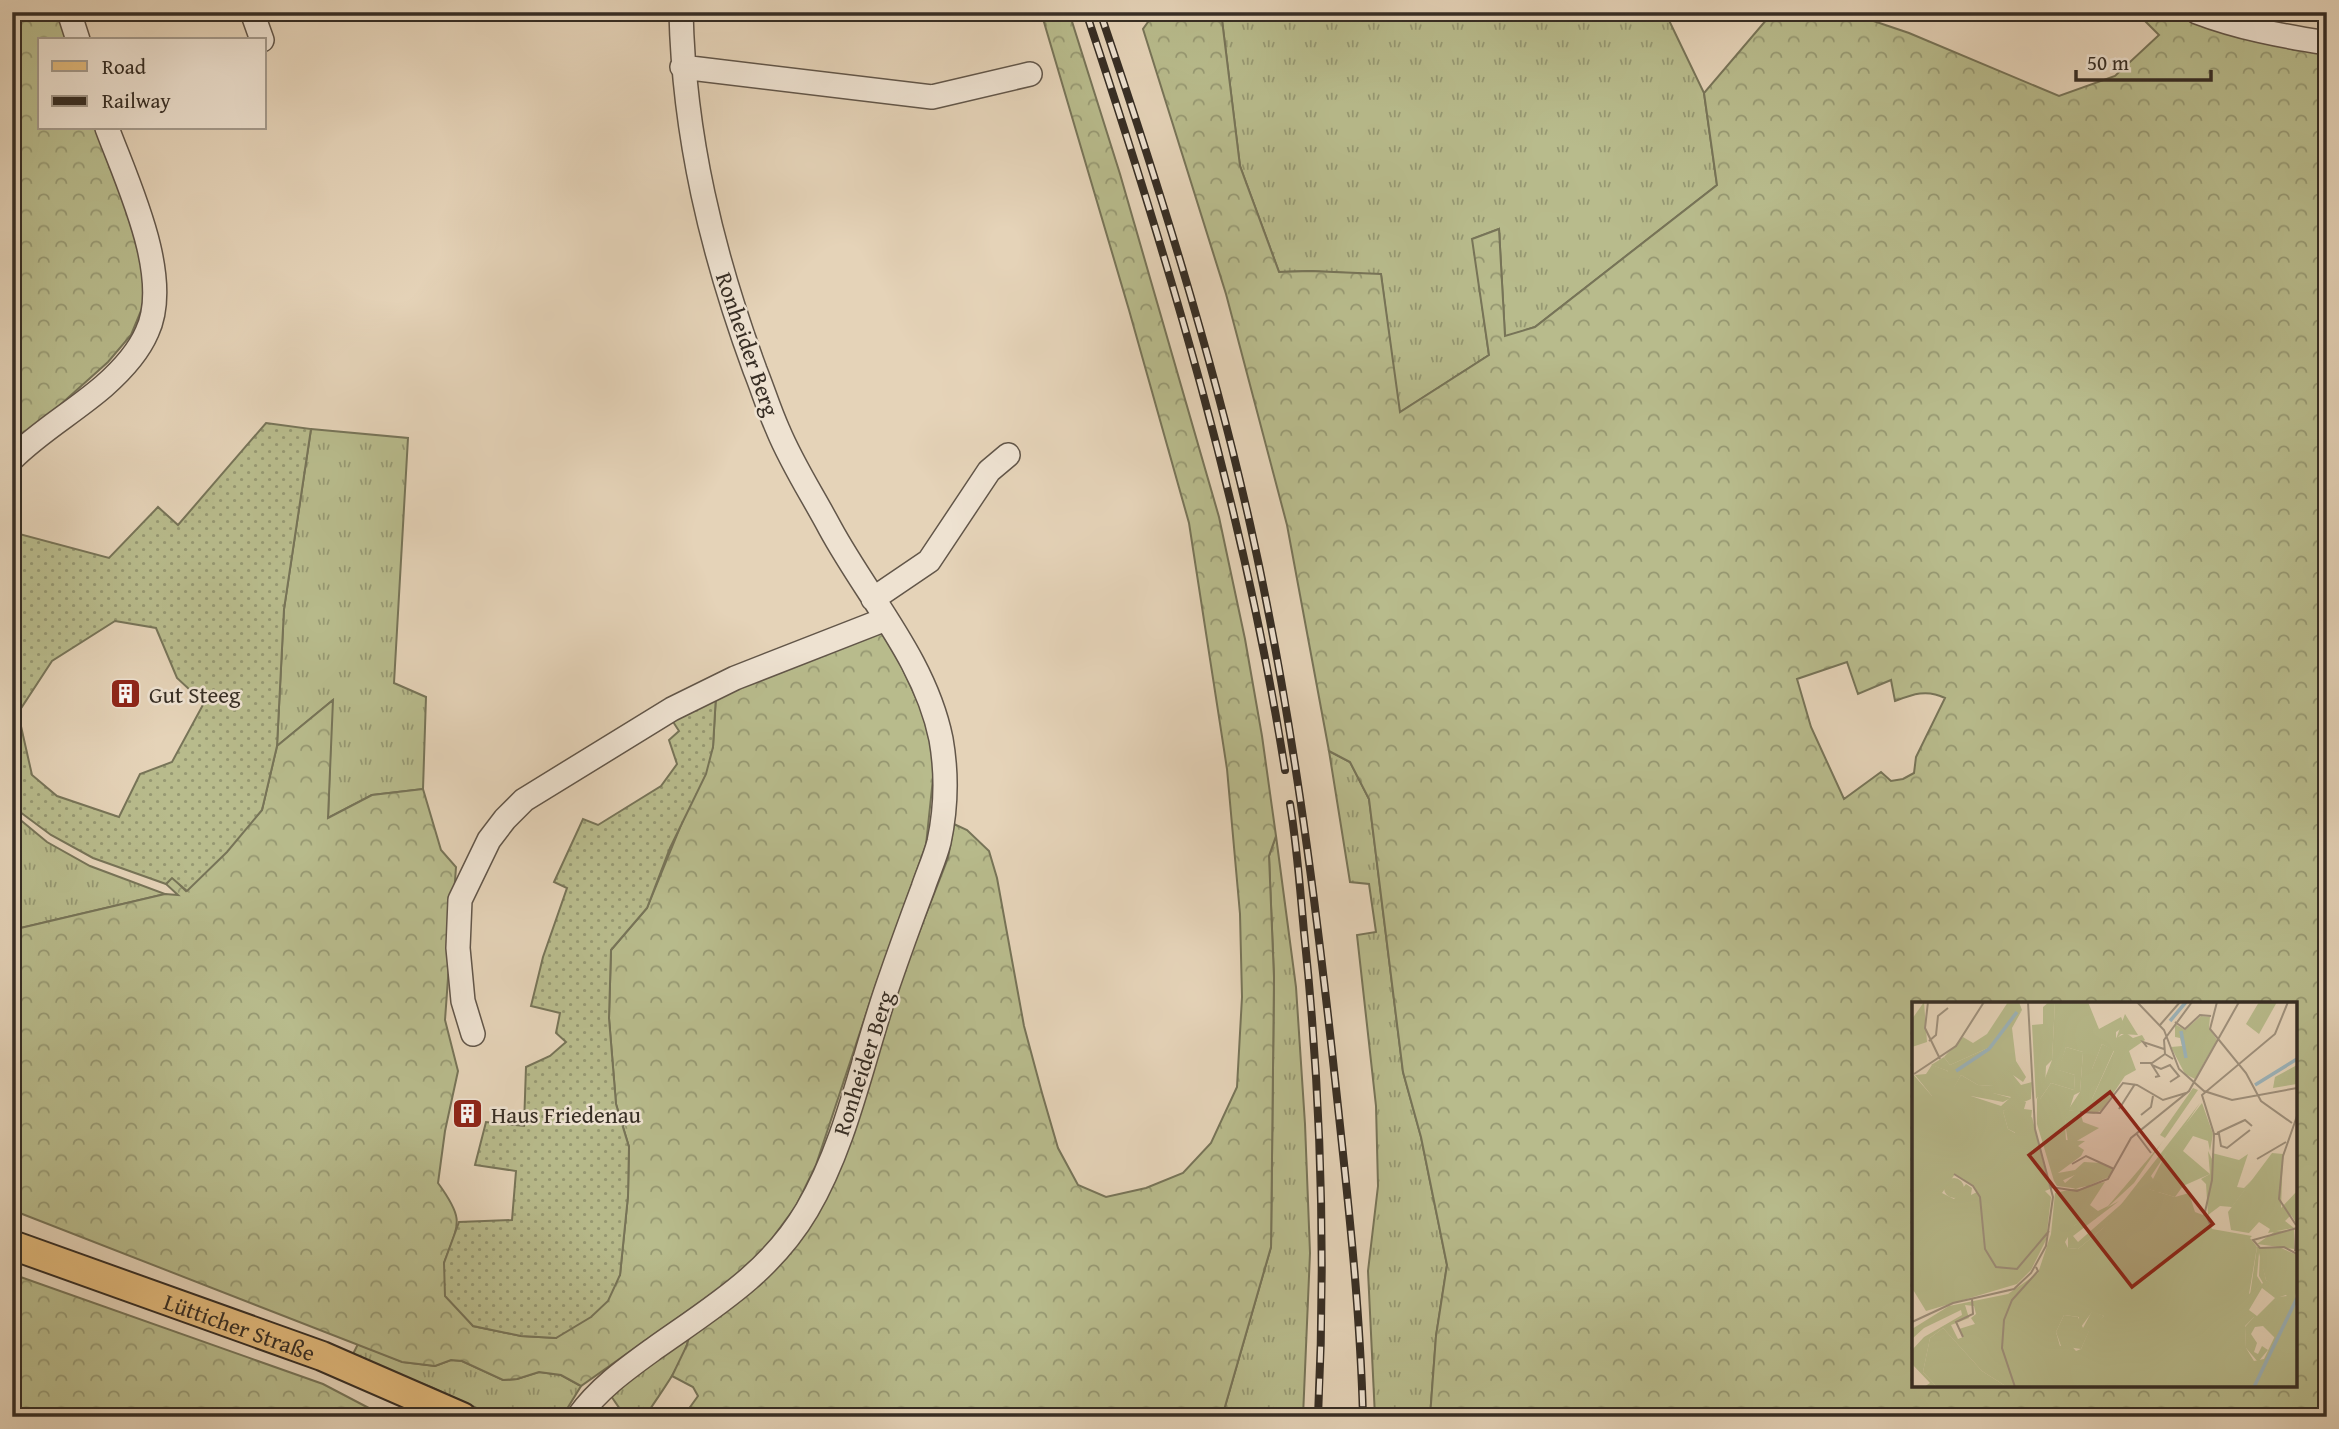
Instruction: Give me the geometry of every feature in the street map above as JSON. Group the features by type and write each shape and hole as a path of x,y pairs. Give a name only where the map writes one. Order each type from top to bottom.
{"main road":[{"name":"Lütticher Straße","path":"12,1245 323,1356 462,1417"}],"street":[{"path":"69,12 77,38"},
{"path":"252,12 261,38"},
{"name":"Ronheider Berg","path":"578,1417 588,1402 612,1378 744,1286 778,1252 806,1212 828,1169 887,987 938,847 944,814 945,772 936,720 909,654 837,541 778,432 736,319 713,241 696,167 682,67 681,12"},
{"path":"2197,12 2228,24 2327,43"},
{"path":"682,67 932,97 1030,74"},
{"path":"12,459 105,385 136,352 148,330 155,292 148,241 108,130"},
{"path":"873,599 929,561 989,471 1008,455"},
{"path":"473,1034 463,1001 458,948 460,900 489,840 505,819 524,800 671,709 735,678 886,619"}],"green space":[{"path":"12,12 63,12 71,38 38,38 38,130 102,130 144,268 143,306 131,335 108,362 12,448"},
{"path":"1041,12 1069,12 1120,174 1219,517 1245,639 1276,836 1269,856 1274,978 1271,1247 1222,1417 683,1417 698,1396 693,1387 672,1376 689,1337 784,1257 896,991 948,858 954,824 967,830 989,851 997,878 1024,1026 1058,1148 1078,1185 1106,1197 1146,1188 1183,1173 1211,1143 1237,1087 1242,997 1240,914 1227,769 1189,523"},
{"path":"1153,12 1221,12 1240,166 1279,272 1381,274 1400,412 1489,355 1472,239 1499,229 1505,336 1535,327 1717,185 1704,93 1773,12 1847,12 1909,33 2059,96 2115,76 2159,35 2136,12 2172,12 2224,32 2295,50 2327,53 2327,1417 1430,1417 1436,1336 1447,1265 1421,1137 1403,1072 1369,799 1350,762 1329,751 1287,525 1226,294 1143,29","holes":["1847,662 1858,694 1891,680 1895,701 1920,694 1945,698 1916,757 1914,773 1891,781 1881,772 1844,799 1811,727 1797,679"]},
{"path":"1221,12 1665,12 1704,93 1717,185 1535,327 1505,337 1499,229 1473,239 1489,355 1399,413 1381,275 1279,272 1240,166"},
{"path":"266,423 311,429 284,609 277,746 262,810 227,852 187,891 172,878 166,884 93,858 51,835 12,806 12,532 109,558 158,507 178,525","holes":["115,621 156,628 177,678 204,703 172,762 140,774 119,817 57,796 32,775 18,713 52,661"]},
{"path":"311,429 408,438 394,683 426,697 423,789 372,795 328,818 332,701 277,746 284,609"},
{"path":"879,628 898,659 922,711 930,742 934,769 926,845 816,1165 796,1206 768,1244 737,1276 581,1386 561,1375 539,1372 503,1380 462,1361 451,1360 435,1366 402,1362 12,1210 12,930 165,894 178,895 166,884 172,877 186,891 262,810 277,746 333,700 328,818 372,795 423,789 441,850 456,867 445,1020 458,1071 445,1131 438,1183 452,1205 457,1222 444,1263 473,1326 521,1336 556,1338 620,1275 628,1196 629,1147 616,1104 609,1018 611,950 647,908 713,747 716,695"},
{"path":"716,695 713,747 706,774 670,848 647,908 611,950 609,1018 616,1104 629,1147 628,1196 620,1275 608,1301 591,1317 556,1338 521,1336 473,1326 445,1296 444,1263 459,1222 512,1220 516,1171 475,1165 486,1122 524,1126 526,1067 550,1056 566,1042 556,1033 560,1013 531,1006 543,957 567,888 554,882 583,819 598,825 661,786 677,764 669,740 679,731 670,717"},
{"path":"1329,751 1350,762 1369,799 1403,1072 1421,1137 1447,1265 1436,1336 1430,1417 1375,1417 1368,1271 1378,1186 1376,1106 1357,935 1376,932 1369,884 1350,882"},
{"path":"12,813 47,842 90,866 165,894 12,930"},
{"path":"1276,836 1296,987 1305,1124 1310,1253 1303,1417 1222,1417 1271,1247 1274,978 1269,856"},
{"path":"12,1274 323,1384 386,1417 12,1417"},
{"path":"689,1337 677,1367 647,1414 629,1417 611,1396"},
{"path":"358,1344 403,1362 435,1366 451,1360 462,1361 503,1380 539,1372 561,1375 581,1386 562,1417 496,1417 433,1388 352,1356"}],"railway":[{"path":"1086,12 1175,293 1226,482 1268,673 1285,770"},
{"path":"1100,12 1162,202 1218,395 1250,524 1278,662 1310,870 1327,1009 1352,1248 1363,1417"},
{"path":"1290,804 1310,992 1318,1113 1322,1235 1318,1417"}],"place":[{"name":"Gut Steeg","path":"126,694"},
{"name":"Haus Friedenau","path":"468,1114"}]}
